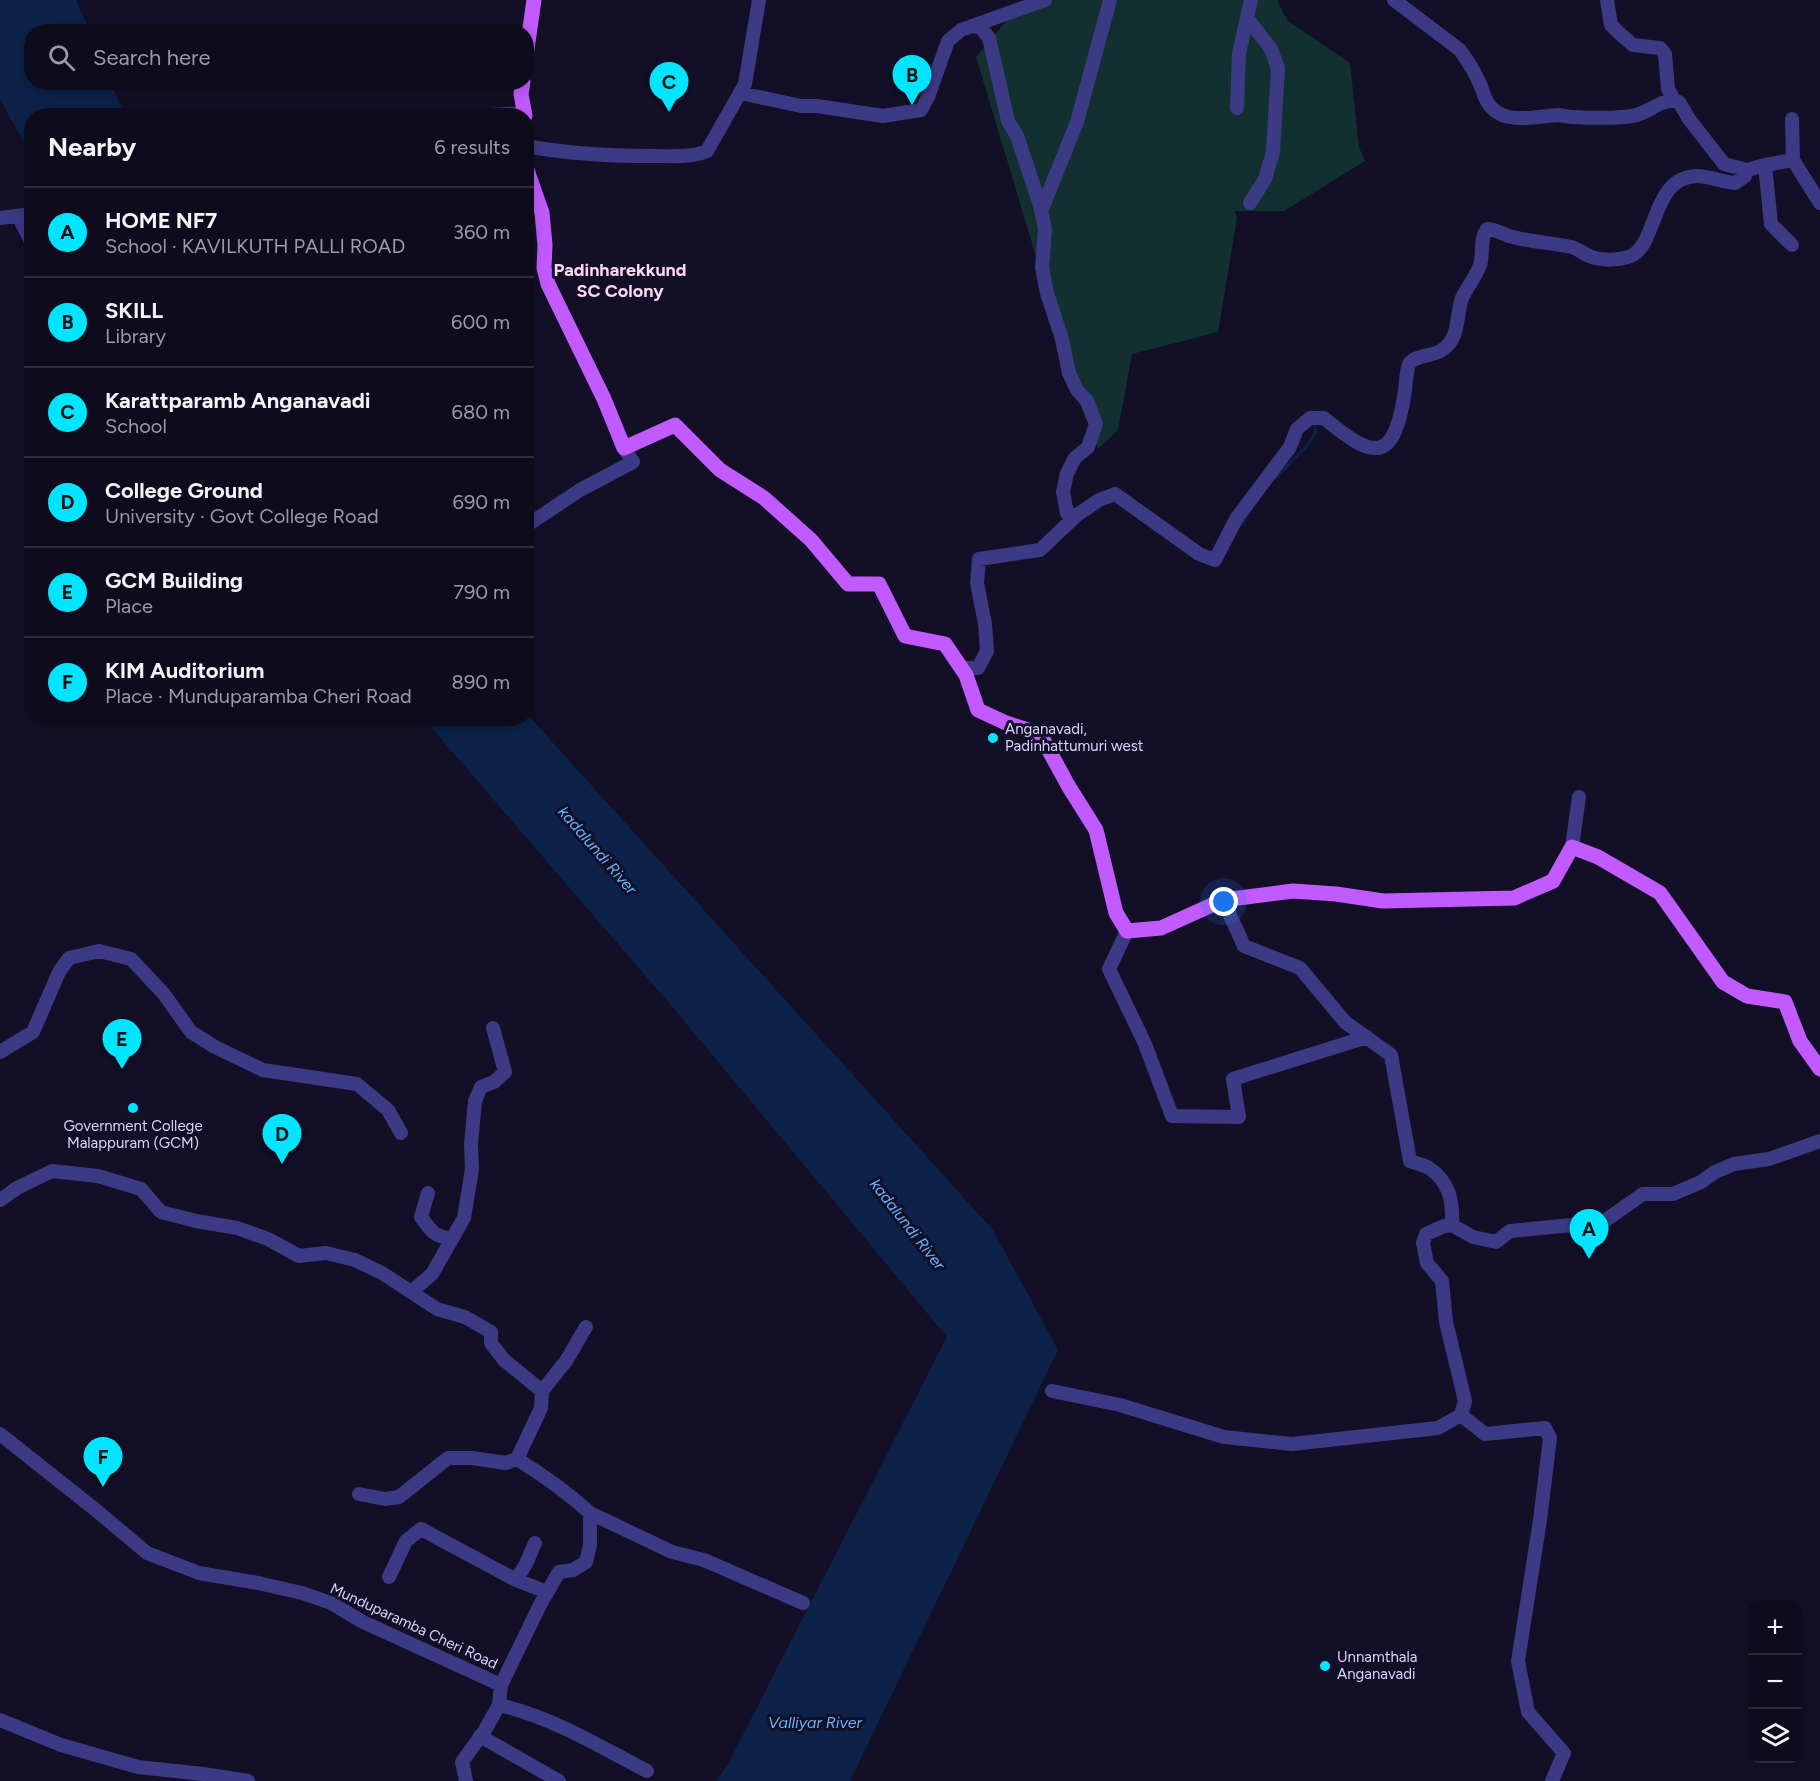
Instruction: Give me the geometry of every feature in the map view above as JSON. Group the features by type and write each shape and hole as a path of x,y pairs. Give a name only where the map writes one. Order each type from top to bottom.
{"main road":[{"path":"531,24 534,0"},
{"path":"522,90 523,108"},
{"path":"534,190 542,213 545,245 544,268 548,284 604,399 624,448 675,425 720,470 764,498 811,540 848,584 879,584 906,636 945,644 966,675 978,710 1006,723 1040,734 1096,830 1116,913 1127,931 1161,928 1223,900 1293,891 1383,901 1514,898 1553,881 1572,847 1598,857 1660,893 1723,982 1747,996 1785,1002 1800,1041 1820,1069"}],"street":[{"path":"534,147 610,156 668,156 702,154 707,151 745,84 759,0"},
{"path":"740,93 801,106 817,106 883,116 921,110 948,41 961,30 1045,0"},
{"path":"1040,205 1042,209 1077,122 1110,0"},
{"path":"1237,108 1239,53 1251,0"},
{"path":"1394,0 1460,50 1467,59 1490,106 1496,112 1538,118 1558,115 1572,117 1631,116 1645,114 1662,102 1674,100 1679,102 1689,119 1724,164 1748,170 1793,160"},
{"path":"1607,0 1611,25 1618,32 1633,45 1660,48 1665,54 1668,89 1674,100"},
{"path":"1247,18 1271,49 1278,68 1273,152 1265,179 1250,203"},
{"path":"974,26 981,28 989,38 1008,121 1017,136 1040,205 1045,229 1042,268 1062,339 1069,374 1077,390 1087,401 1096,424 1088,447 1075,458 1066,473 1063,492 1067,513 1077,515"},
{"path":"1792,119 1793,160 1820,203"},
{"path":"1766,165 1771,224 1792,245"},
{"path":"961,668 978,668 987,651 978,583 980,559 1040,550 1077,515 1099,500 1115,494 1198,554 1215,560 1236,519 1290,447 1297,429 1304,422 1310,418 1324,418 1346,436 1374,449 1388,444 1398,422 1409,364 1412,359 1436,354 1446,347 1454,335 1464,295 1477,274 1481,262 1482,241 1487,229 1494,229 1500,234 1530,241 1573,248 1592,258 1629,257 1638,253 1644,244 1664,197 1677,183 1697,176 1735,183 1745,176 1748,170"},
{"path":"0,218 24,215"},
{"path":"534,521 580,490 633,462 624,448"},
{"path":"1572,847 1579,797"},
{"path":"1223,900 1244,946 1300,968 1345,1022 1391,1055 1410,1161 1429,1168 1445,1184 1453,1206 1452,1225"},
{"path":"1127,931 1109,969 1145,1044 1172,1116 1239,1117 1233,1079 1367,1037"},
{"path":"0,1052 33,1032 59,972 69,958 99,951 131,959 164,994 191,1032 215,1047 263,1070 357,1084 388,1110 401,1133"},
{"path":"411,1292 432,1274 464,1218 469,1191 475,1101 481,1087 494,1082 505,1072 493,1028"},
{"path":"1052,1391 1120,1406 1224,1437 1292,1444 1438,1428 1461,1415 1465,1401 1446,1322 1442,1281 1427,1263 1423,1243 1426,1234 1452,1225 1473,1237 1496,1242 1510,1231 1603,1222 1643,1194 1673,1194 1734,1164 1769,1159 1820,1141"},
{"path":"0,1200 17,1188 52,1171 98,1176 141,1189 161,1212 237,1228 268,1239 299,1256 326,1253 355,1260 382,1273 437,1309 465,1317 491,1332 491,1343 504,1360 542,1391"},
{"path":"428,1193 422,1217 437,1236 452,1239"},
{"path":"359,1494 384,1499 399,1497 448,1458 472,1458 506,1463 517,1459 541,1408 542,1391 566,1362 586,1327"},
{"path":"1461,1415 1485,1434 1545,1428 1550,1438 1540,1520 1518,1660 1528,1712 1564,1753 1552,1781"},
{"name":"Munduparamba Cheri Road","path":"0,1434 147,1553 199,1573 280,1588 331,1603 363,1622 501,1685"},
{"path":"517,1459 565,1491 590,1513 672,1551 704,1560 803,1603"},
{"path":"466,1781 462,1762 499,1705 501,1685 547,1592 559,1572 573,1570 586,1562 590,1545 590,1513"},
{"path":"389,1577 406,1541 420,1529 516,1580 547,1592"},
{"path":"516,1580 535,1543"},
{"path":"499,1705 518,1709 567,1729 647,1771"},
{"path":"0,1720 61,1745 138,1767 248,1781"},
{"path":"480,1736 559,1781"}],"green space":[{"path":"1034,0 1277,0 1287,20 1350,63 1359,147 1365,161 1284,211 1235,211 1237,218 1218,332 1132,354 1118,430 1098,449 1081,406 976,57 1013,13"}],"water":[{"path":"0,0 76,0 87,24 24,24 24,90 114,90 122,108 24,108 24,143 0,99"},
{"name":"Valliyar River","path":"534,722 993,1230 1058,1350 850,1781 716,1781 728,1764 947,1337 675,1010 430,726 534,726"}],"waterway":[{"path":"1275,478 1307,446 1316,432 1314,423"},
{"path":"1237,528 1243,523 1251,509"}],"place":[{"name":"SKILL","path":"912,105"},
{"name":"Karattparamb Anganavadi","path":"669,112"},
{"name":"Anganavadi, Padinhattumuri west","path":"993,738"},
{"name":"GCM Building","path":"122,1069"},
{"name":"Government College Malappuram (GCM)","path":"133,1108"},
{"name":"College Ground","path":"282,1164"},
{"name":"HOME NF7","path":"1589,1259"},
{"name":"KIM Auditorium","path":"103,1487"},
{"name":"Unnamthala Anganavadi","path":"1325,1666"}],"district":[{"name":"Padinharekkund SC Colony","path":"620,280"}],"water label":[{"name":"kadalundi River","path":"598,850"},
{"name":"kadalundi River","path":"908,1224"}]}
